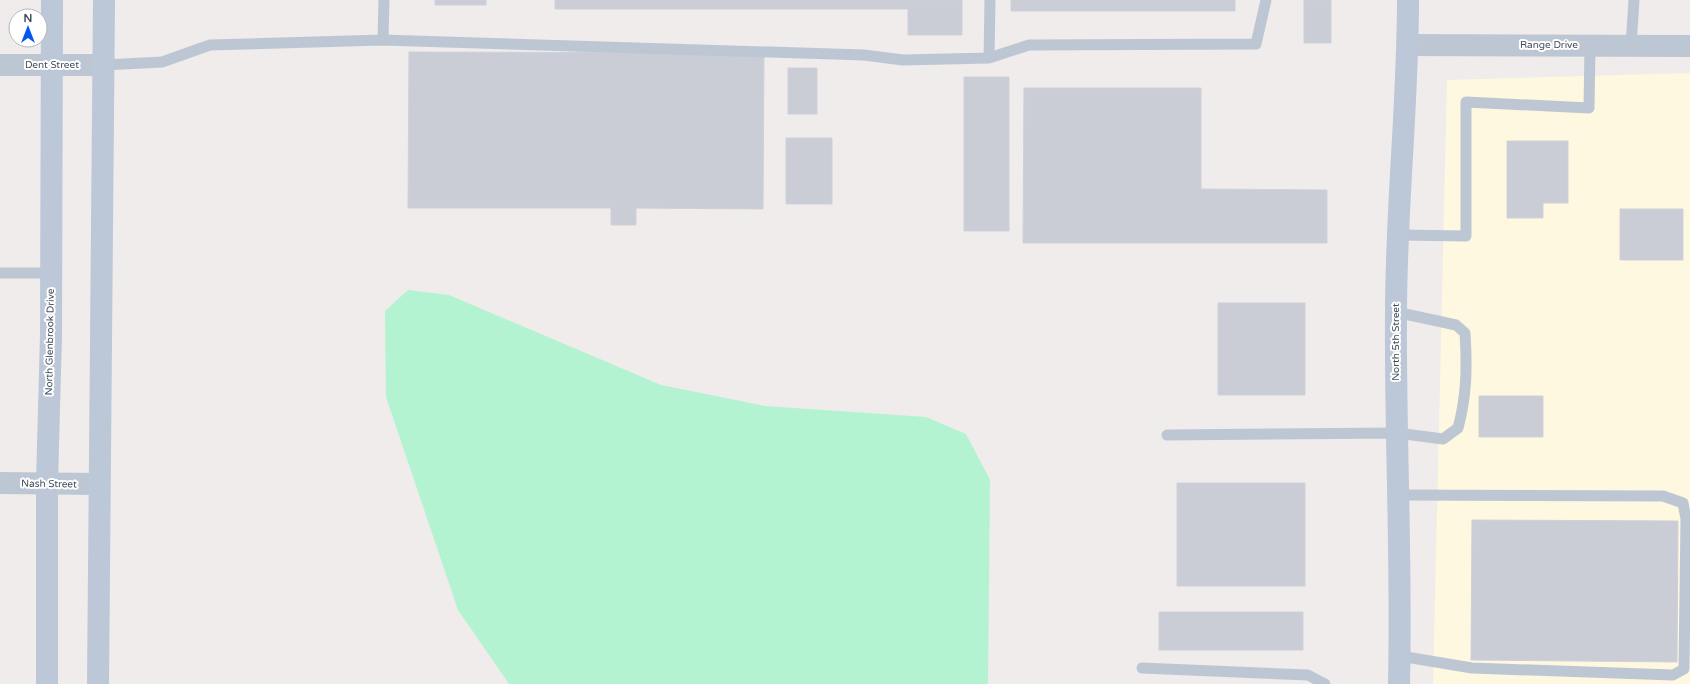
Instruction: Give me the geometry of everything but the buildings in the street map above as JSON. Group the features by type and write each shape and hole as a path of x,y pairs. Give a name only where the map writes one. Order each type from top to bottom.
{"main road":[{"name":"North Glenbrook Drive","path":"47,684 47,483 51,273 52,0"},
{"path":"98,684 104,0"},
{"name":"North 5th Street","path":"1399,684 1399,495 1396,312 1408,45 1408,0"}],"street":[{"name":"Range Drive","path":"1408,45 1690,46"},
{"name":"Dent Street","path":"0,65 104,65"},
{"name":"Nash Street","path":"0,483 99,484"}],"lane":[{"path":"383,40 384,0"},
{"path":"989,58 990,0"},
{"path":"104,65 162,62 210,45 383,40 864,55 903,60 989,58 1029,45 1256,44 1266,0"},
{"path":"1632,46 1634,0"},
{"path":"1399,235 1466,236 1466,102 1589,108 1590,46"},
{"path":"0,273 51,273"},
{"path":"1167,434 1398,433 1443,439 1458,428 1462,413 1467,368 1464,333 1456,325 1396,312"},
{"path":"1399,495 1663,496 1683,503 1686,519 1684,669 1672,675 1472,668 1400,656"},
{"path":"1142,668 1308,675 1325,684"}],"shaded area":[{"path":"1690,73 1690,684 1433,684 1447,80"}],"green space":[{"path":"408,290 449,295 661,385 765,406 926,417 966,434 990,480 988,684 509,684 458,610 386,397 385,311"}]}
